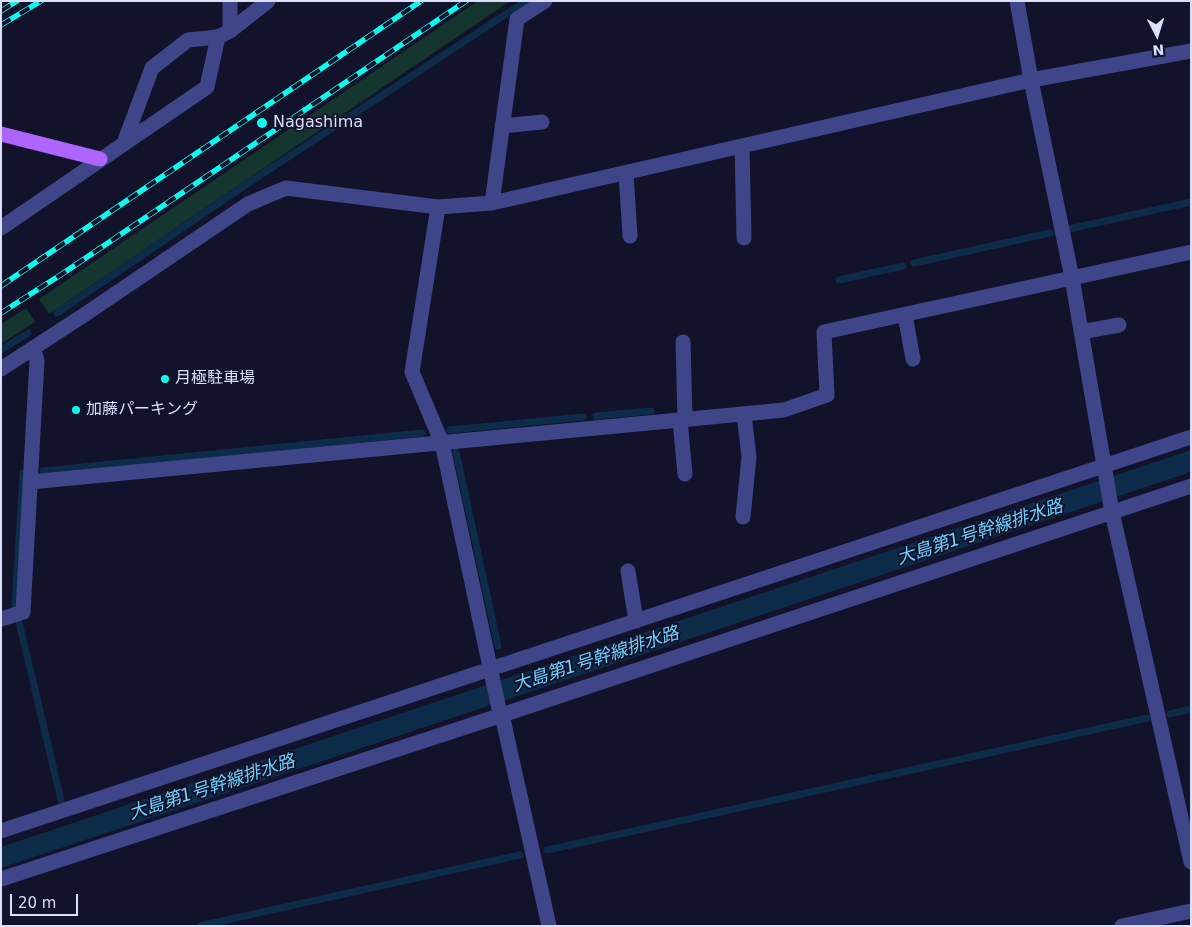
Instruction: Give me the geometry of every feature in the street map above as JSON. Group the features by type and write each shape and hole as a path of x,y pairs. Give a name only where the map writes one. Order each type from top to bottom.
{"main road":[{"path":"1,134 100,159"}],"street":[{"path":"1,228 207,87 224,34 230,1"},
{"path":"124,143 152,68 188,40 224,34 268,1"},
{"path":"492,203 517,19 545,1"},
{"path":"1017,1 1031,80 1072,278 1111,509 1191,862"},
{"path":"1,369 248,204 286,188 438,206 492,203 1031,80 1191,51"},
{"path":"502,126 542,122"},
{"path":"742,146 744,238"},
{"path":"626,173 630,236"},
{"path":"438,206 412,372 442,443 548,926"},
{"path":"30,482 784,410 828,394 824,332 1191,252"},
{"path":"905,315 913,359"},
{"path":"1081,332 1119,325"},
{"path":"683,342 682,420 685,474"},
{"path":"1,619 22,612 37,360 32,348"},
{"path":"743,517 749,457 744,414"},
{"path":"1,831 492,674 636,621 1104,470 1191,437"},
{"path":"1,879 1111,509 1191,486"},
{"path":"628,571 636,621"},
{"path":"1122,926 1191,911"}],"green space":[{"path":"478,1 510,1 49,314 39,299"},
{"path":"26,308 35,322 1,344 1,324"}],"water":[{"name":"大島第1号幹線排水路","path":"1191,450 1191,472 1,868 1,847"}],"waterway":[{"path":"57,313 253,180 526,1"},
{"path":"1069,229 1191,202"},
{"path":"914,263 1050,233"},
{"path":"839,280 903,266"},
{"path":"1,350 28,333"},
{"path":"596,416 651,411"},
{"path":"450,430 583,417"},
{"path":"43,471 422,433"},
{"path":"456,452 498,646"},
{"path":"15,605 23,473"},
{"path":"19,622 61,800"},
{"path":"1170,714 1191,709"},
{"path":"547,850 1148,718"},
{"path":"200,926 520,855"}],"railway":[{"path":"1,11 17,1"},
{"path":"1,25 41,1"},
{"path":"1,286 421,1"},
{"path":"1,313 62,274 466,1"}],"place":[{"name":"Nagashima","path":"262,123"},
{"name":"月極駐車場","path":"165,379"},
{"name":"加藤パーキング","path":"76,410"}]}
